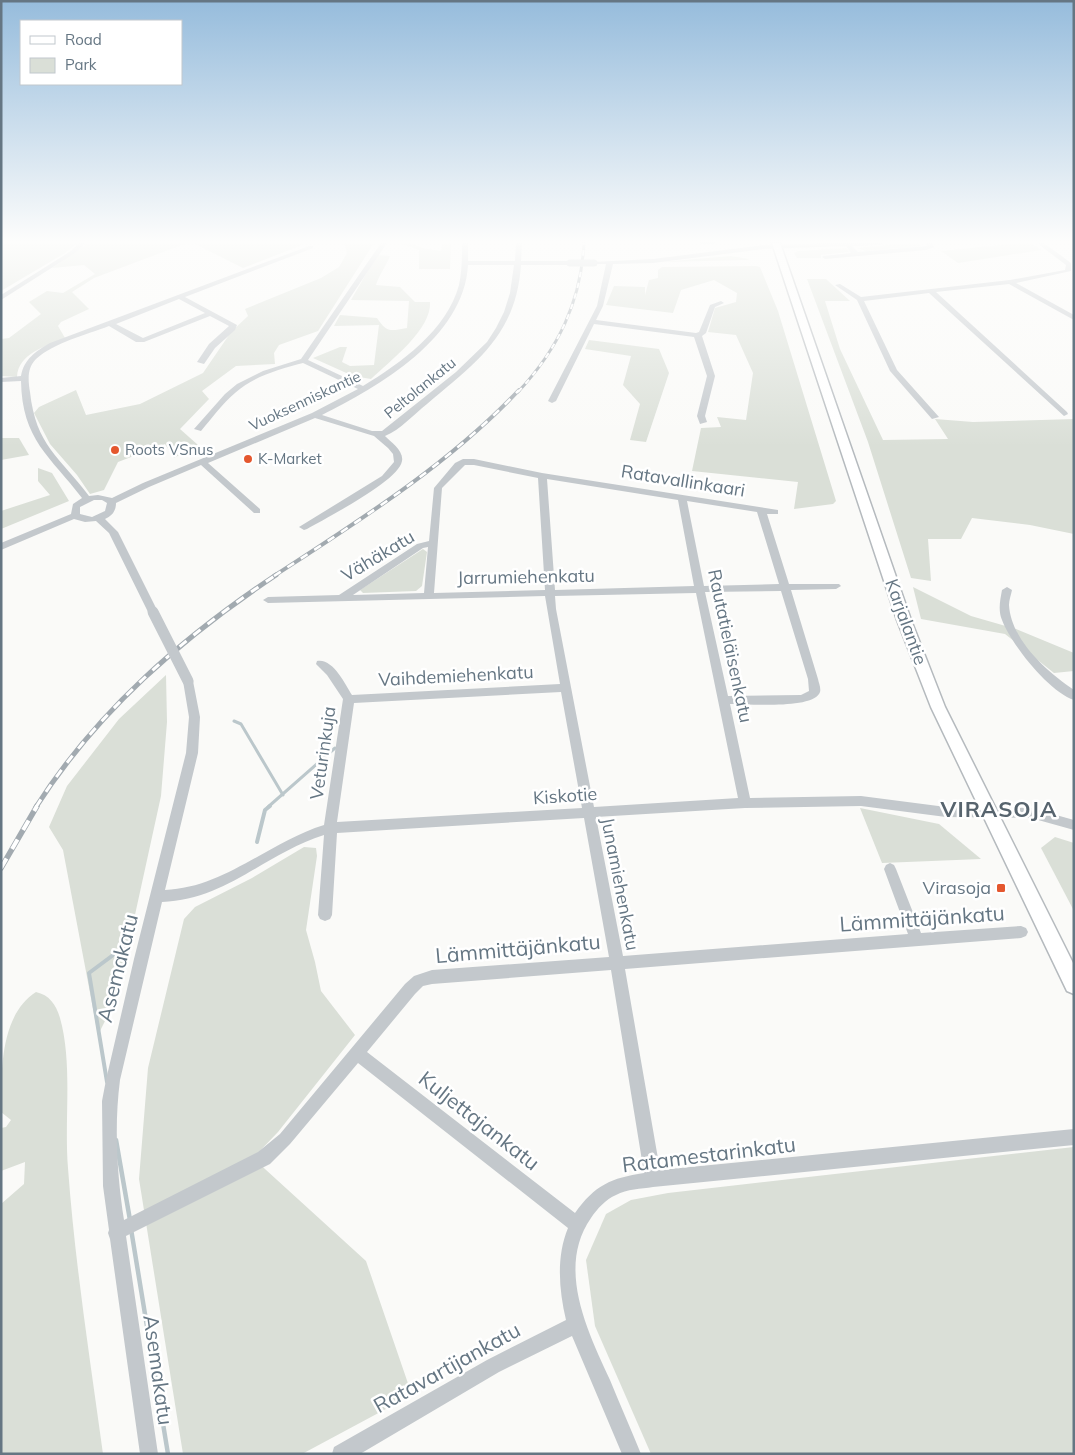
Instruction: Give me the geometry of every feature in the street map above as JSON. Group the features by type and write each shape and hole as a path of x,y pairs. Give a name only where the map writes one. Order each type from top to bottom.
{"main road":[{"name":"Karjalantie","path":"799,311 904,620 938,707 1074,985"}],"street":[{"path":"87,499 36,436 28,409 24,378 26,366 41,351 144,311"},
{"path":"201,362 212,346 233,325 206,311"},
{"path":"198,429 232,392 242,385 280,368 304,361 338,311"},
{"name":"Vuoksenniskantie","path":"112,502 146,484 315,415 365,390 407,358 442,322 448,311"},
{"name":"Peltolankatu","path":"315,415 378,435 388,431 490,346 507,317 508,311"},
{"path":"552,401 598,311"},
{"path":"593,322 696,335 702,332 710,311"},
{"path":"866,311 894,371 935,417"},
{"path":"952,311 1064,414"},
{"path":"1061,311 1074,318"},
{"path":"110,324 139,340 144,340 210,313"},
{"path":"696,335 699,337 711,376 701,416 703,422"},
{"path":"304,361 365,390"},
{"path":"1,380 24,378"},
{"path":"304,527 373,486 395,470 398,455 378,435"},
{"path":"202,462 257,511"},
{"name":"Ratavallinkaari","path":"429,595 438,488 458,465 469,462 542,476 760,510 813,679 815,692 809,697 801,699 725,700"},
{"name":"Junamiehenkatu","path":"542,476 549,594 617,962 653,1179"},
{"path":"1,547 74,515 86,520 98,518 110,510 113,506 112,502 99,497 87,499 76,506 74,515"},
{"name":"Rautatieläisenkatu","path":"682,498 746,803"},
{"path":"760,510 775,512"},
{"name":"Asemakatu","path":"98,518 113,532 188,681 194,710 194,738 112,1080 110,1101 110,1186 149,1454"},
{"name":"Vähäkatu","path":"341,598 420,546 432,543"},
{"name":"Jarrumiehenkatu","path":"268,600 836,586"},
{"path":"1007,590 1003,602 1004,612 1027,655 1044,674 1074,696"},
{"name":"Veturinkuja","path":"321,664 331,672 349,699 330,828 331,842 325,915"},
{"name":"Vaihdemiehenkatu","path":"349,699 565,688"},
{"name":"Kiskotie","path":"157,896 198,891 215,884 293,841 311,833 330,828 746,803 861,801 946,812 1031,813 1074,825"},
{"path":"890,869 917,941"},
{"name":"Lämmittäjänkatu","path":"116,1232 264,1158 285,1139 356,1052 419,981 432,977 1021,932"},
{"name":"Kuljettajankatu","path":"356,1052 576,1224"},
{"name":"Ratamestarinkatu","path":"632,1454 576,1324 570,1300 568,1272 570,1248 576,1224 590,1205 606,1191 622,1185 653,1179 1074,1136"},
{"name":"Ratavartijankatu","path":"341,1454 493,1366 576,1324"}],"green space":[{"path":"38,311 85,311 61,322 58,326 65,338 28,356 22,362 17,377 1,376 1,339 9,338 41,314"},
{"path":"246,311 331,311 318,331 279,345 274,353 275,364 236,366 202,391 209,399 180,429 198,445 174,458 165,444 118,462 104,490 90,494 77,475 50,444 34,413 39,407 76,390 86,415 140,404 203,373 231,332 248,316"},
{"path":"408,311 429,311 424,323 408,344 371,379 353,376 313,358 340,347 347,347 342,362 350,366 374,365 379,325 334,326 340,315 377,318 389,330 407,328"},
{"path":"655,311 674,311 673,313"},
{"path":"714,311 778,311 836,501 833,504 794,509 798,482 692,471 701,428 721,427 717,417 746,420 753,373 736,335 708,332"},
{"path":"819,311 828,311 840,349 883,440 948,439 935,419 973,422 1074,419 1074,534 1030,525 972,518 961,539 928,539 931,581 911,578 868,442"},
{"path":"589,340 659,349 669,373 646,442 630,440 640,404 623,385 631,356 585,349"},
{"path":"1,438 19,438 29,455 1,460"},
{"path":"38,468 52,473 69,501 1,529 1,511 50,495 38,481"},
{"path":"423,549 427,552 422,586 416,591 363,593 360,590"},
{"path":"913,587 971,616 1016,629 1074,653 1074,671 1054,673 1005,634 921,619"},
{"path":"166,675 167,722 161,796 117,997 98,1035 63,850 49,827 67,786 119,719"},
{"path":"860,808 939,824 981,859 882,863"},
{"path":"1055,837 1074,843 1074,911 1041,848"},
{"path":"304,847 316,848 317,856 306,930 321,991 355,1035 278,1132 253,1158 366,1261 412,1395 302,1454 183,1454 139,1179 148,1068 184,919 195,907 252,878"},
{"path":"36,992 45,995 54,1004 60,1018 64,1036 67,1073 67,1150 71,1204 83,1311 103,1454 1,1454 1,1204 24,1184 25,1162 1,1171 1,1128 6,1127 11,1120 1,1112 1,1080 9,1030 15,1015 24,1002"},
{"path":"1074,1147 1074,1454 651,1454 595,1326 586,1260 606,1214 631,1200 668,1193"}],"waterway":[{"path":"234,721 241,724 283,794"},
{"path":"283,794 335,748"},
{"path":"268,807 283,794"},
{"path":"257,842 265,810 270,806"},
{"path":"107,1082 89,973 128,944"},
{"path":"116,1140 130,1220"},
{"path":"131,1229 168,1454"}],"railway":[{"path":"518,392 545,359 556,342 570,311"},
{"path":"274,576 371,512 433,467 463,443 519,390"},
{"path":"36,807 86,739 144,678 208,624 276,575"},
{"path":"1,868 37,806"}],"place":[{"name":"Roots VSnus","path":"115,450"},
{"name":"K-Market","path":"248,459"},
{"name":"Virasoja","path":"1001,888"}],"district":[{"name":"VIRASOJA","path":"999,809"}]}
